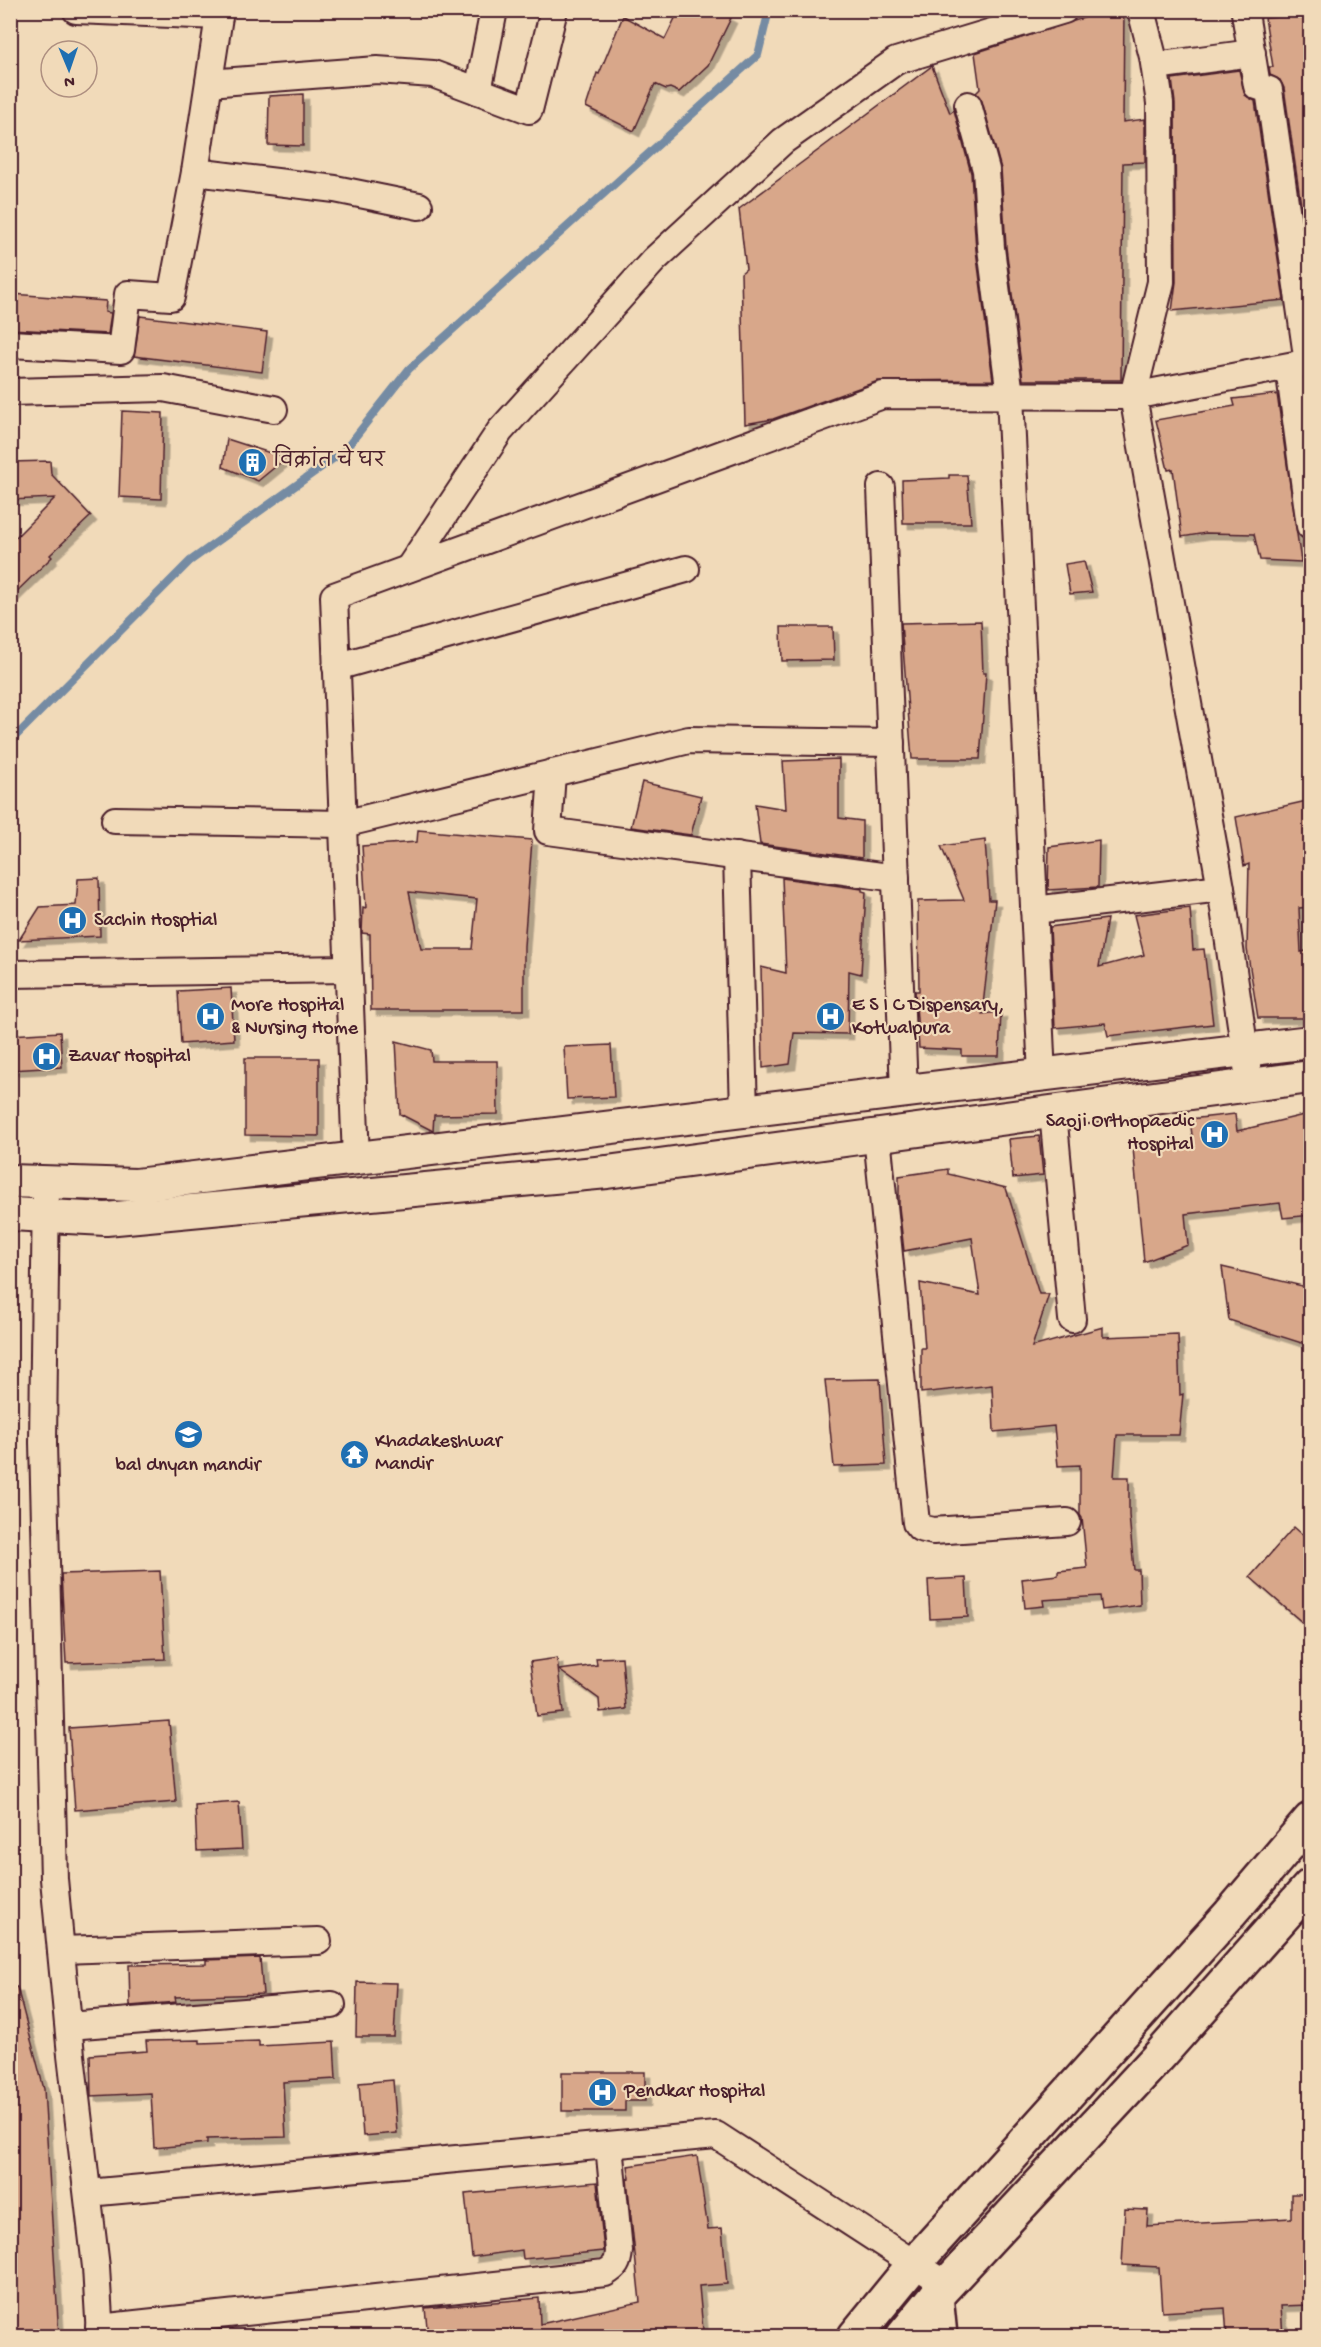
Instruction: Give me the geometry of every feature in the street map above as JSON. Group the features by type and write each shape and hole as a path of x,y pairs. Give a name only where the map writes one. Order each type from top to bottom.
{"main road":[{"path":"864,2325 914,2264 1230,1914 1311,1820"},
{"path":"903,2337 942,2290 1153,2062 1311,1886"},
{"path":"940,2337 942,2290"}],"street":[{"path":"10,344 121,350 128,294 171,297 195,172 220,13 75,10"},
{"path":"478,91 494,10"},
{"path":"209,83 377,70 433,74 529,110 554,10"},
{"path":"409,568 500,431 654,260 783,141 896,62 1064,10"},
{"path":"1141,10 1155,66 1160,103 1161,282 1133,396 1221,888 1250,1086"},
{"path":"1249,10 1245,13 1257,86 1269,90 1303,364 1311,526"},
{"path":"1155,66 1252,53"},
{"path":"968,105 986,170 991,248 1010,395 1042,1076"},
{"path":"195,172 335,189 419,206"},
{"path":"356,1159 334,596 883,395 1133,396 1303,364"},
{"path":"10,392 163,388 274,409"},
{"path":"881,487 904,1092"},
{"path":"336,667 686,568"},
{"path":"114,820 343,824 689,740 891,743"},
{"path":"552,773 548,831 896,878"},
{"path":"737,856 744,1112"},
{"path":"1034,910 1221,888"},
{"path":"10,974 348,969"},
{"path":"10,1181 136,1185 1311,1042"},
{"path":"10,1214 106,1219 607,1172 1311,1077"},
{"path":"1053,1112 1072,1319"},
{"path":"877,1136 916,1523 920,1528 933,1531 1067,1522"},
{"path":"46,1182 43,1443 54,1879 96,2267 99,2332 606,2273 615,2267 619,2251 609,2145"},
{"path":"61,1950 318,1941"},
{"path":"69,2026 332,2005"},
{"path":"88,2193 716,2135 914,2264 942,2290"},
{"path":"864,2325 896,2337"}],"building":[{"path":"679,10 716,10 731,18 708,65 679,92 655,84 634,131 586,107 597,73 599,74 623,16 665,39"},
{"path":"1108,10 1124,10 1123,122 1145,119 1145,162 1123,163 1121,380 1023,380 1006,247 1001,169 982,101 976,93 980,89 975,53"},
{"path":"1311,15 1311,274 1284,88 1280,80 1270,75 1269,67 1273,67 1265,18"},
{"path":"932,66 950,113 954,110 971,173 976,250 993,380 878,381 773,419 745,424 741,273 746,269 739,209"},
{"path":"1239,70 1245,95 1255,101 1284,300 1172,311 1176,282 1175,103 1172,79"},
{"path":"303,94 303,146 268,145 269,96"},
{"path":"12,294 106,301 105,312 111,313 108,334 10,329"},
{"path":"140,316 267,332 262,372 134,356"},
{"path":"1277,394 1301,562 1260,560 1254,534 1206,533 1182,537 1173,469 1168,470 1156,420 1235,406 1233,399"},
{"path":"122,411 163,413 161,499 119,497"},
{"name":"विक्रांत चे घर","path":"227,439 286,458 258,481 223,467"},
{"path":"50,461 51,474 91,516 10,598 10,543 55,498 10,500 10,462"},
{"path":"949,475 967,475 971,523 903,523 902,480 949,478"},
{"path":"1084,561 1092,592 1070,594 1065,564"},
{"path":"981,621 983,673 986,673 980,759 912,759 901,623"},
{"path":"781,627 833,627 834,660 782,661"},
{"path":"839,759 839,818 862,821 862,858 760,844 755,804 786,809 783,761"},
{"path":"642,782 701,796 691,835 631,827"},
{"path":"1311,800 1311,907 1299,908 1301,952 1311,950 1311,1018 1258,1018 1247,949 1249,864 1244,866 1236,817"},
{"path":"418,830 532,840 524,946 524,1010 371,1010 370,934 362,933 363,907 366,908 362,846 417,842","holes":["409,892 477,899 472,949 421,949"]},
{"path":"985,840 989,900 995,900 982,1014 1001,1012 999,1056 962,1056 962,1050 919,1048 915,991 919,991 918,901 964,900 941,846"},
{"path":"1099,840 1098,887 1048,890 1049,847"},
{"path":"99,878 100,936 19,940 40,907 76,905 78,879"},
{"path":"782,878 862,889 866,892 861,974 849,971 848,1034 794,1033 790,1064 763,1068 761,967 786,973"},
{"path":"1190,908 1193,950 1204,949 1213,1024 1108,1036 1105,1023 1055,1028 1050,927 1107,919 1099,967 1144,955 1134,915"},
{"path":"231,988 234,1040 181,1044 178,991"},
{"path":"60,1032 62,1067 10,1070 10,1035"},
{"path":"396,1041 431,1050 432,1061 497,1061 498,1114 434,1115 433,1131 400,1114"},
{"path":"611,1045 614,1097 567,1099 564,1047"},
{"path":"245,1058 319,1058 319,1136 245,1135"},
{"path":"1235,1114 1237,1131 1308,1114 1311,1145 1311,1215 1283,1218 1280,1203 1185,1214 1188,1245 1144,1262 1133,1148 1193,1143 1190,1119"},
{"path":"1039,1136 1043,1175 1013,1178 1009,1139"},
{"path":"948,1169 948,1174 1006,1188 1039,1294 1049,1294 1032,1347 1103,1327 1103,1337 1178,1334 1180,1395 1183,1394 1179,1435 1117,1435 1114,1477 1129,1477 1129,1515 1134,1570 1139,1570 1140,1605 1102,1610 1100,1596 1043,1600 1044,1606 1025,1608 1022,1579 1058,1575 1058,1571 1087,1568 1080,1515 1080,1465 1058,1466 1054,1426 994,1432 992,1385 921,1393 921,1348 925,1348 920,1283 980,1295 972,1238 904,1251 899,1207 899,1176"},
{"path":"1222,1267 1311,1288 1311,1346 1229,1320"},
{"path":"880,1379 886,1465 834,1467 825,1380"},
{"path":"1294,1527 1311,1542 1311,1630 1250,1577"},
{"path":"160,1571 165,1659 66,1663 61,1574"},
{"path":"966,1578 968,1617 930,1619 928,1580"},
{"path":"622,1657 626,1709 600,1712 599,1699 559,1670 597,1665 596,1658"},
{"path":"557,1658 563,1713 537,1716 530,1662"},
{"path":"169,1721 176,1802 75,1810 69,1728"},
{"path":"239,1802 242,1849 197,1851 195,1805"},
{"path":"260,1958 263,1994 175,1997 176,2002 130,2006 129,1965 206,1964 206,1960"},
{"path":"357,1982 397,1983 394,2037 356,2037"},
{"path":"10,1987 17,1987 44,2089 59,2337 10,2337"},
{"path":"200,2040 200,2043 259,2041 259,2046 334,2042 336,2079 283,2082 286,2137 207,2139 207,2143 154,2148 151,2093 91,2096 90,2055 147,2051 146,2041"},
{"path":"562,2072 645,2072 645,2101 625,2101 625,2111 562,2111"},
{"path":"393,2080 397,2133 363,2136 359,2083"},
{"path":"697,2156 708,2229 722,2228 727,2284 699,2286 703,2330 632,2337 428,2337 425,2308 539,2298 540,2324 640,2302 627,2179 630,2178 628,2166"},
{"path":"597,2182 604,2251 523,2259 522,2250 472,2257 465,2194"},
{"path":"1291,2194 1311,2194 1311,2305 1281,2306 1283,2337 1227,2337 1225,2308 1162,2312 1159,2267 1122,2265 1125,2209 1148,2210 1147,2226 1291,2218"}],"waterway":[{"path":"10,742 190,561 344,451 409,369 758,55 769,10"}],"place":[{"name":"विक्रांत चे घर","path":"252,462"},
{"name":"Sachin Hosptial","path":"73,921"},
{"name":"More Hospital & Nursing Home","path":"210,1017"},
{"name":"E S I C Dispensary, Kotwalpura","path":"831,1017"},
{"name":"Zavar Hospital","path":"47,1057"},
{"name":"Saoji Orthopaedic Hospital","path":"1215,1134"},
{"name":"bal dnyan mandir","path":"188,1435"},
{"name":"Khadakeshwar Mandir","path":"354,1454"},
{"name":"Pendkar Hospital","path":"603,2092"}]}
